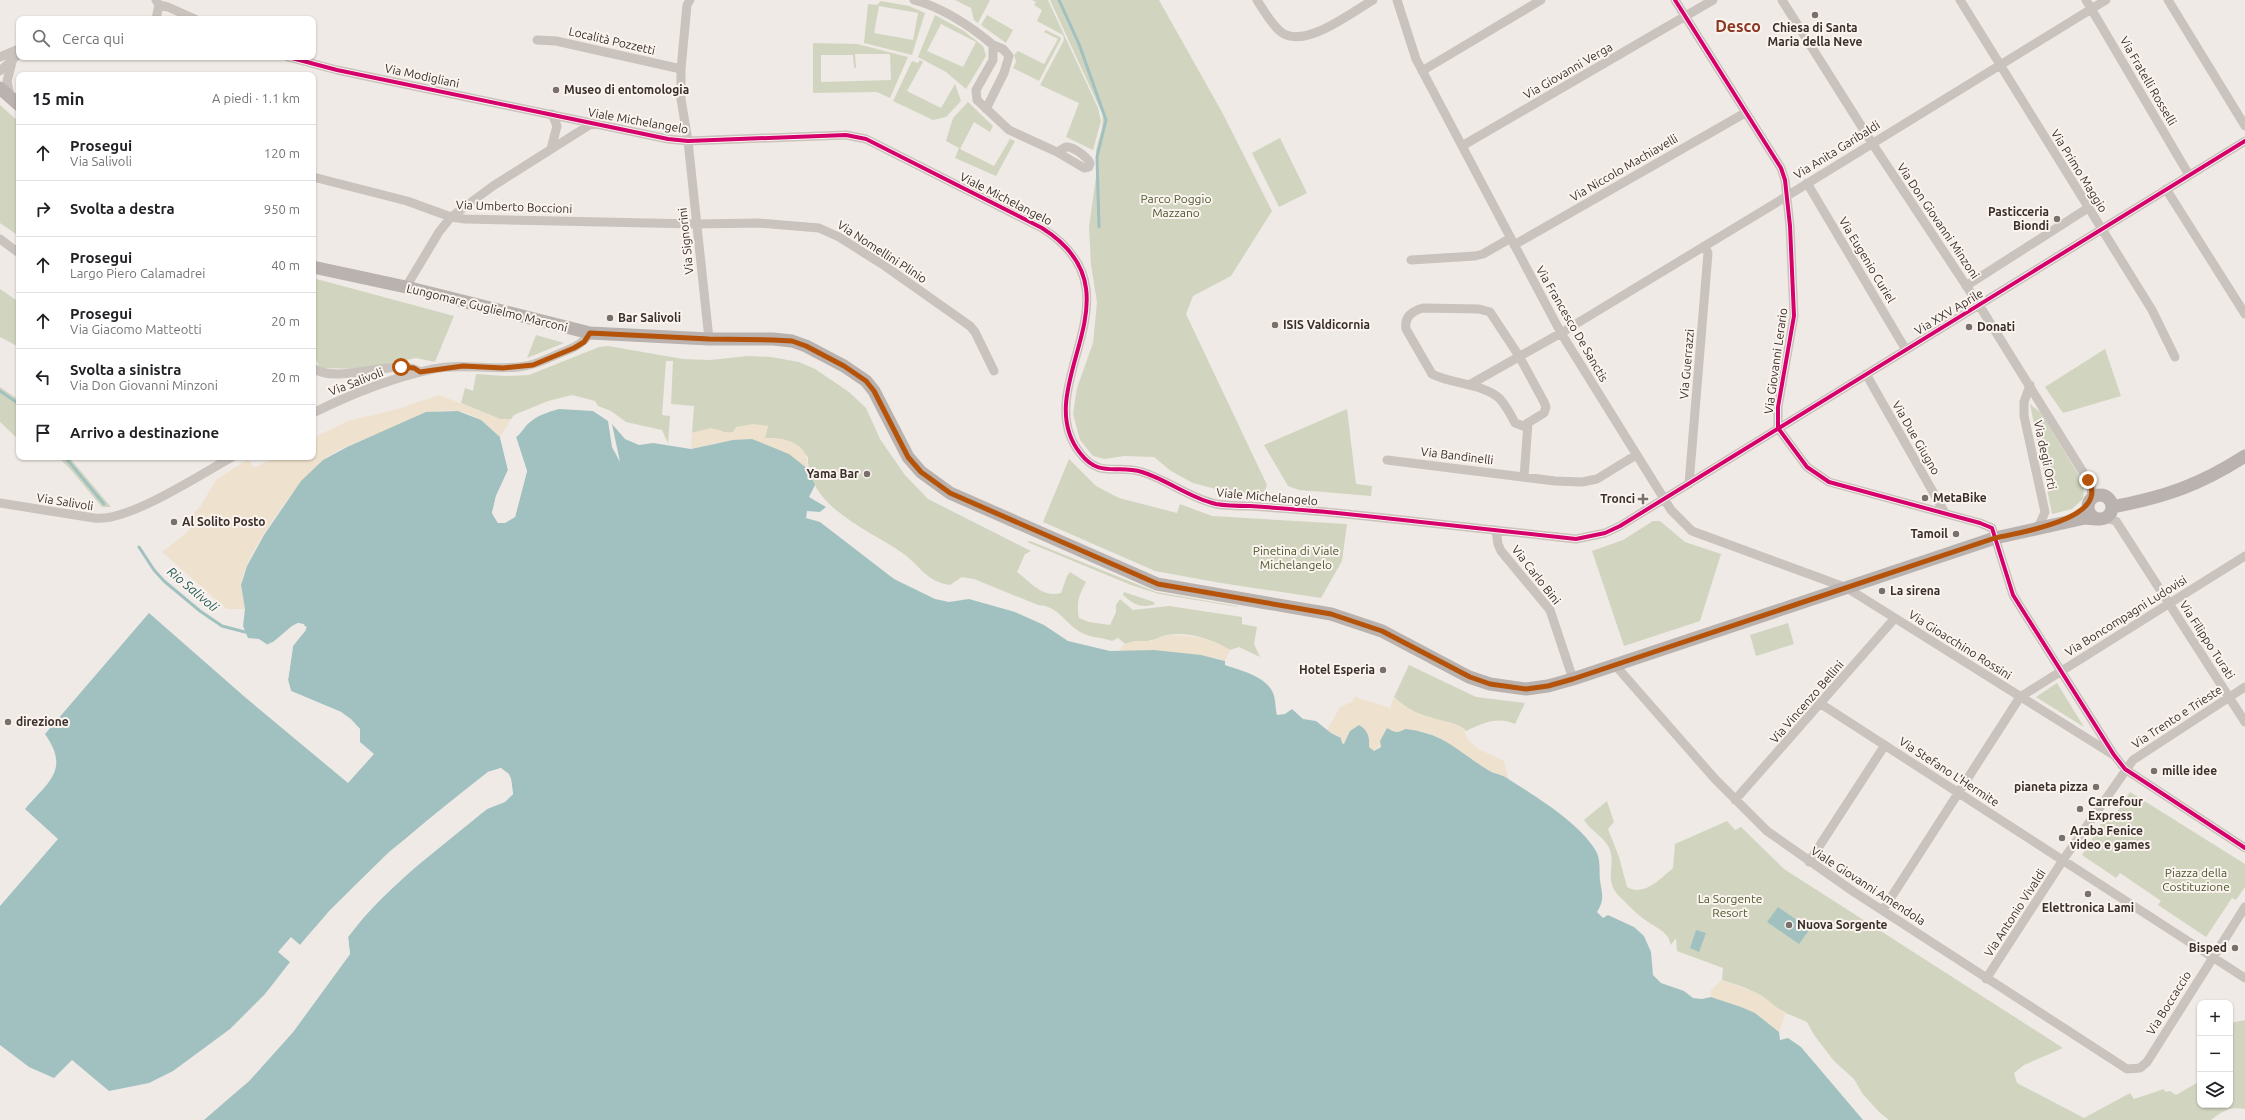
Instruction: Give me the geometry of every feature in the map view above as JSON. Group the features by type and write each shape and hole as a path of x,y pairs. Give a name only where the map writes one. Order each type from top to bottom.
{"street":[{"path":"688,141 682,113 681,69 687,5 690,0"},
{"path":"914,0 937,7 957,18 992,45 1008,54 1009,60 991,102 986,109"},
{"path":"1257,0 1273,25 1281,32 1295,38 1310,36 1373,0"},
{"name":"Via Francesco De Sanctis","path":"1397,0 1412,50 1561,333 1636,455 1680,522 1692,531 1815,574 1847,588"},
{"path":"1422,70 1541,0"},
{"name":"Via Giovanni Lerario","path":"1676,0 1685,17 1781,168 1785,180 1794,316 1778,407 1778,428 1806,467 1829,482 1980,523 1992,528 1995,538"},
{"name":"Via Giovanni Verga","path":"1462,146 1713,0"},
{"name":"Via Don Giovanni Minzoni","path":"1782,0 1872,143 1979,305 2091,484 2090,500"},
{"name":"Via Primo Maggio","path":"1960,0 1999,66 2152,310 2175,357"},
{"name":"Via Fratelli Rosselli","path":"2086,0 2189,175"},
{"name":"Via Anita Garibaldi","path":"1469,385 1561,333 1787,197 1807,183 2106,0"},
{"path":"2168,0 2245,126"},
{"path":"156,16 157,3 188,16"},
{"name":"Località Pozzetti","path":"536,40 556,41 681,69"},
{"path":"992,45 993,60 976,90 977,100 1009,130 1057,152"},
{"path":"0,57 16,49"},
{"path":"0,71 16,57"},
{"name":"Via Modigliani","path":"299,60 337,70 552,114"},
{"path":"12,62 7,80 15,101"},
{"path":"0,88 15,101"},
{"name":"Via Niccolo Machiavelli","path":"1411,260 1475,256 1483,254 1512,241 1745,113"},
{"path":"551,149 557,130 552,114"},
{"name":"Viale Michelangelo","path":"552,114 591,124 668,139 688,141 857,136 1056,236 1072,255 1084,279 1086,291 1085,322 1067,391 1065,406 1067,425 1071,439 1079,452 1093,466 1100,469 1140,472 1186,493 1217,504 1335,512 1576,539 1591,538 1620,526 1664,499"},
{"path":"406,287 439,232 451,217 493,186 591,124"},
{"name":"Via Signorini","path":"688,141 709,339"},
{"name":"Via XXV Aprile","path":"1664,499 2245,141"},
{"name":"Via Umberto Boccioni","path":"316,178 407,201 451,217 696,224"},
{"name":"Via Eugenio Curiel","path":"1807,183 1906,350"},
{"path":"2166,189 2245,314"},
{"path":"1966,286 2088,208"},
{"name":"Via Nomellini Plinio","path":"696,224 795,225 830,232 885,266 970,326 975,332 994,371"},
{"path":"0,239 16,250"},
{"name":"Via Guerrazzi","path":"1689,484 1708,253 1704,246"},
{"name":"Lungomare Guglielmo Marconi","path":"316,268 406,287 590,333 709,339 792,341 823,354 866,381 874,391 908,457 921,472 936,484 983,509 1137,576 1178,589 1331,614 1382,631 1470,677 1506,688 1526,689 1548,686 1573,679 1995,538 2085,518 2100,518"},
{"path":"1423,308 1485,310 1494,316 1519,356 1546,406 1544,413 1523,426 1515,423 1498,398 1469,385 1439,378 1432,374 1406,329 1406,320 1411,313 1423,308"},
{"name":"Via Salivoli","path":"316,412 375,386 420,372 463,366 503,368 533,365 574,348 584,342 590,333"},
{"path":"316,369 325,373 350,373 408,367 420,372"},
{"name":"Via Due Giugno","path":"1866,374 1945,513"},
{"name":"Via degli Orti","path":"2030,386 2024,402 2024,416 2045,512 2038,528"},
{"path":"1524,477 1528,423"},
{"name":"Via Bandinelli","path":"1387,460 1555,481 1591,481 1597,480 1636,455"},
{"path":"2112,506 2175,493 2203,481 2245,458"},
{"name":"Via Salivoli","path":"0,503 108,519 134,509 226,460"},
{"path":"2056,524 2079,511 2090,500 2098,495 2105,496 2110,500 2112,506 2110,514 2100,518 2088,511 2090,500"},
{"name":"Via Filippo Turati","path":"2100,518 2116,522 2245,722"},
{"name":"Via Carlo Bini","path":"1496,530 1498,544 1501,551 1550,610 1573,679"},
{"path":"1995,538 2013,595 2114,755 2125,769 2245,848"},
{"name":"Via Boncompagni Ludovisi","path":"2020,697 2245,556"},
{"path":"1815,574 1823,585 1827,594"},
{"name":"Via Gioacchino Rossini","path":"1847,588 2114,755"},
{"name":"Via Vincenzo Bellini","path":"1735,800 1821,704 1895,618"},
{"name":"Viale Giovanni Amendola","path":"1615,665 1735,800 1761,826 1809,862 1986,979 2124,1067 2135,1070 2147,1062"},
{"name":"Via Trento e Trieste","path":"2125,769 2133,760 2245,688"},
{"path":"1883,910 2020,697"},
{"name":"Via Stefano L'Hermite","path":"1821,704 1960,792 2063,860"},
{"path":"1809,862 1885,745"},
{"path":"2125,769 2063,860 2245,978"},
{"name":"Via Antonio Vivaldi","path":"1986,979 2063,860"},
{"path":"2212,957 2245,907"},
{"name":"Via Boccaccio","path":"2147,1062 2212,957"}],"green space":[{"path":"955,0 990,0 978,23 974,20 971,8"},
{"path":"1032,0 1048,0 1098,108 1101,121 1093,150 1066,137 1079,103 1040,85 1064,40 1063,35 1037,21 1042,10 1034,5 1036,2"},
{"name":"Parco Poggio Mazzano","path":"1050,0 1159,0 1223,114 1272,211 1231,276 1193,296 1186,314 1267,485 1265,491 1260,494 1223,491 1193,483 1171,471 1154,457 1124,456 1105,459 1093,456 1080,440 1073,414 1077,388 1093,343 1097,302 1091,265 1089,227 1096,177 1096,150 1102,128 1103,115"},
{"path":"881,1 909,6 925,13 912,55 864,43 868,4 877,5","holes":["879,6 918,13 913,40 874,33"]},
{"path":"935,15 964,31 983,46 986,56 966,89 946,72 918,57","holes":["941,24 976,42 963,67 927,51"]},
{"path":"987,15 1013,30 1006,43 981,25"},
{"path":"1046,30 1060,37 1061,39 1039,81 1013,68 1016,62 1014,55 1018,51 1044,64 1058,39 1044,32"},
{"path":"813,43 857,44 908,57 890,98 877,92 813,93","holes":["855,54 890,54 891,80 821,82 821,55 853,55 854,68 856,68"]},
{"path":"920,60 923,62 907,91 941,108 955,84 961,101 946,117 933,120 893,101 912,61 918,63"},
{"path":"968,102 993,126 990,132 974,122 960,149 994,166 1010,139 1015,141 996,176 955,158 959,148 946,141 953,118"},
{"path":"0,105 16,119 16,234 0,223"},
{"path":"1280,138 1307,193 1279,207 1252,153"},
{"path":"316,279 454,316 435,362 416,358 363,369 320,368 316,360"},
{"path":"0,289 16,300 16,345 0,337"},
{"path":"536,335 564,343 527,358"},
{"path":"608,346 683,359 710,360 748,356 771,357 799,362 815,369 849,392 866,408 880,439 905,475 928,499 1031,551 1025,554 1017,572 1037,588 1048,593 1061,593 1070,572 1086,582 1079,599 1079,618 1089,622 1110,625 1116,612 1116,605 1120,599 1133,610 1169,606 1242,617 1242,624 1257,627 1254,644 1260,657 1239,647 1230,650 1208,639 1183,634 1167,635 1154,640 1125,644 1118,638 1112,641 1089,636 1076,629 1057,612 1045,606 1038,605 974,579 962,577 950,585 935,580 923,572 901,552 856,525 828,503 817,489 810,474 808,457 793,444 783,440 764,438 768,426 736,430 730,433 714,429 706,429 692,433 694,406 671,404 673,361 666,361 662,415 670,416 668,443 662,430 626,422 611,411 598,406 595,401 572,395 548,401 514,415 511,419 500,419 461,403 465,388 473,391 476,374 505,376 529,375 599,347"},
{"path":"2105,349 2121,396 2063,413 2045,387"},
{"path":"0,387 16,398 16,437 0,422"},
{"path":"2030,404 2041,413 2084,484 2083,499 2072,509 2052,514"},
{"path":"1347,409 1356,484 1372,486 1371,496 1299,490 1288,486 1264,445"},
{"name":"Pinetina di Viale Michelangelo","path":"1069,459 1096,486 1119,498 1177,513 1180,504 1212,516 1347,524 1342,561 1321,598 1221,583 1155,571 1043,522"},
{"path":"61,460 72,460 111,507 102,507"},
{"path":"1653,521 1660,521 1685,542 1721,554 1700,621 1624,646 1592,551 1623,540"},
{"path":"1030,541 1156,592 1238,607 1159,594 1131,585 1027,542"},
{"path":"1124,592 1154,602 1155,604 1146,606 1138,605 1123,595"},
{"path":"1788,623 1794,644 1756,656 1750,635"},
{"path":"1409,665 1476,697 1525,703 1515,724 1496,721 1484,723 1466,731 1462,727 1452,723 1425,717 1408,708 1394,697"},
{"path":"2057,683 2084,727 2036,697"},
{"name":"Piazza della Costituzione","path":"2130,792 2245,864 2245,887 2236,900 2232,898 2206,937 2158,905 2161,901 2120,873 2116,878 2082,855 2106,816 2112,820"},
{"name":"La Sorgente Resort","path":"1607,801 1614,822 1608,829 1619,857 1627,887 1633,890 1640,890 1652,885 1673,868 1675,844 1727,821 1735,830 1741,827 1784,869 2063,1048 2024,1065 2014,1073 2017,1083 2084,1118 2130,1093 2134,1099 2164,1089 2165,1092 2170,1091 2176,1095 2197,1083 2197,1108 2233,1108 2233,1022 2245,1020 2245,1109 2235,1108 2226,1110 2211,1120 1889,1120 1879,1112 1862,1093 1854,1079 1834,1061 1814,1035 1807,1022 1781,1011 1762,996 1746,988 1722,980 1723,968 1677,951 1676,938 1671,945 1664,932 1641,917 1628,905 1616,893 1611,881 1612,863 1608,846 1584,820"}],"sand":[{"path":"439,395 500,419 511,419 500,437 470,414 457,411 438,411 413,419 345,447 322,461 300,484 287,501 262,537 252,555 244,572 241,585 245,609 227,609 162,552 190,530 188,519 200,507 216,480 246,460 249,460 254,468 269,460 316,460 316,437 348,421 398,409"},
{"path":"753,424 768,426 765,438 781,439 795,443 800,447 807,460 808,469 789,454 769,446 716,443 691,449 692,433 711,428 725,433 733,432 736,427"},
{"path":"1168,635 1200,638 1230,650 1225,661 1217,658 1154,650 1119,652 1122,646 1134,641 1151,641"},
{"path":"1355,697 1390,708 1394,697 1401,704 1417,713 1463,728 1468,740 1480,750 1504,761 1508,778 1487,770 1438,737 1421,731 1394,732 1374,751 1369,747 1370,741 1342,743 1341,738 1327,730 1340,707 1352,702"},
{"path":"1722,980 1763,997 1779,1009 1786,1012 1779,1032 1755,1013 1711,997 1711,990"}],"water":[{"path":"559,409 593,411 608,421 612,447 620,462 612,424 625,439 639,445 653,443 691,449 733,440 752,439 789,454 808,469 815,485 809,497 826,507 820,512 807,511 806,518 820,522 894,579 935,599 949,602 969,599 1015,612 1044,625 1068,641 1110,651 1154,650 1201,655 1225,661 1225,665 1259,678 1270,687 1274,696 1277,715 1285,714 1292,709 1303,719 1316,721 1331,733 1341,738 1342,743 1344,744 1350,731 1359,725 1369,737 1369,747 1374,751 1381,747 1380,741 1387,728 1396,732 1400,732 1405,729 1430,734 1450,744 1488,770 1505,777 1543,801 1579,830 1588,840 1598,854 1599,862 1602,897 1601,904 1597,912 1603,918 1608,915 1634,927 1644,936 1651,952 1653,975 1661,983 1684,991 1693,998 1702,999 1711,997 1755,1013 1779,1032 1780,1040 1788,1038 1801,1047 1863,1120 204,1120 249,1081 293,1032 350,954 348,937 395,885 484,811 513,794 511,779 501,768 488,772 413,832 344,897 300,945 291,937 278,952 290,962 265,994 230,1029 173,1071 149,1083 109,1091 72,1060 54,1078 29,1067 0,1045 0,906 58,839 25,809 42,791 53,774 56,766 56,757 45,734 149,613 246,698 348,783 374,754 360,742 360,729 341,712 291,691 288,680 293,646 307,627 298,623 268,645 259,639 248,638 243,626 245,609 241,585 247,566 264,535 301,481 323,460 347,447 426,412 458,411 481,420 500,437 508,470 496,496 492,513 498,523 515,517 527,471 516,437 536,418"},
{"name":"Nuova Sorgente","path":"1778,907 1810,929 1799,944 1767,922"},
{"path":"1696,930 1706,933 1699,952 1690,948"}],"pier":[{"path":"500,437 502,437 510,471 498,497 494,513 499,521 514,515 525,471 514,437 516,437 527,471 515,517 505,523 498,523 492,513 496,496 508,470"},
{"path":"298,623 304,624 306,630 293,646 288,680 291,691 341,712 351,719 360,729 360,742 358,741 358,730 350,720 340,714 289,692 286,679 291,646 305,628 299,625 293,627 274,644 265,645 273,642 292,626"},
{"path":"501,768 509,774 513,794 505,802 487,809 412,870 370,909 348,937 350,954 293,1032 249,1081 202,1120 247,1080 291,1031 348,954 346,936 368,908 411,868 486,807 504,800 511,794 507,775 501,770 489,774 443,809 390,853 331,911 301,946 300,945 330,910 389,852 488,772"}],"waterway":[{"path":"1059,0 1079,44 1106,120 1097,157 1099,227"},
{"name":"Rio Salivoli","path":"0,391 16,402"},
{"name":"Rio Salivoli","path":"67,460 104,504"},
{"name":"Rio Salivoli","path":"139,547 154,570 164,581 200,611 222,626 245,632"}],"cycle path":[{"path":"1675,0 1781,168 1785,180 1790,226 1794,316 1778,407 1778,428 1807,467 1829,482 1980,523 1992,528 2013,595 2114,755 2125,769 2245,848"},
{"path":"299,60 337,70 668,139 688,141 846,135 866,139 1042,228 1072,254 1085,281 1086,310 1066,398 1067,427 1080,453 1087,461 1095,466 1109,469 1133,470 1152,475 1197,498 1220,505 1326,512 1576,539 1605,533 1620,526 2245,141"}],"place":[{"name":"Chiesa di Santa Maria della Neve","path":"1815,15"},
{"name":"Museo di entomologia","path":"556,90"},
{"name":"Pasticceria Biondi","path":"2057,219"},
{"name":"Bar Salivoli","path":"610,318"},
{"name":"ISIS Valdicornia","path":"1275,325"},
{"name":"Donati","path":"1969,327"},
{"name":"Yama Bar","path":"867,474"},
{"name":"MetaBike","path":"1925,498"},
{"name":"Tronci","path":"1643,499"},
{"name":"Al Solito Posto","path":"174,522"},
{"name":"Tamoil","path":"1956,534"},
{"name":"La sirena","path":"1882,591"},
{"name":"Hotel Esperia","path":"1383,670"},
{"name":"direzione","path":"8,722"},
{"name":"mille idee","path":"2154,771"},
{"name":"pianeta pizza","path":"2096,787"},
{"name":"Carrefour Express","path":"2080,809"},
{"name":"Araba Fenice video e games","path":"2062,838"},
{"name":"Elettronica Lami","path":"2088,894"},
{"name":"Nuova Sorgente","path":"1789,925"},
{"name":"Bisped","path":"2235,948"}],"district":[{"name":"Desco","path":"1738,26"}],"route":[{"path":"401,367 414,368 420,372 446,367 463,366 503,368 533,365 574,348 584,342 590,333 608,335 792,341 823,354 866,381 874,391 908,457 921,472 950,493 983,509 1158,584 1178,589 1331,614 1382,631 1470,677 1506,688 1526,689 1548,686 1573,679 1995,538 2056,524 2079,511 2092,498 2091,484 2088,480"}]}
